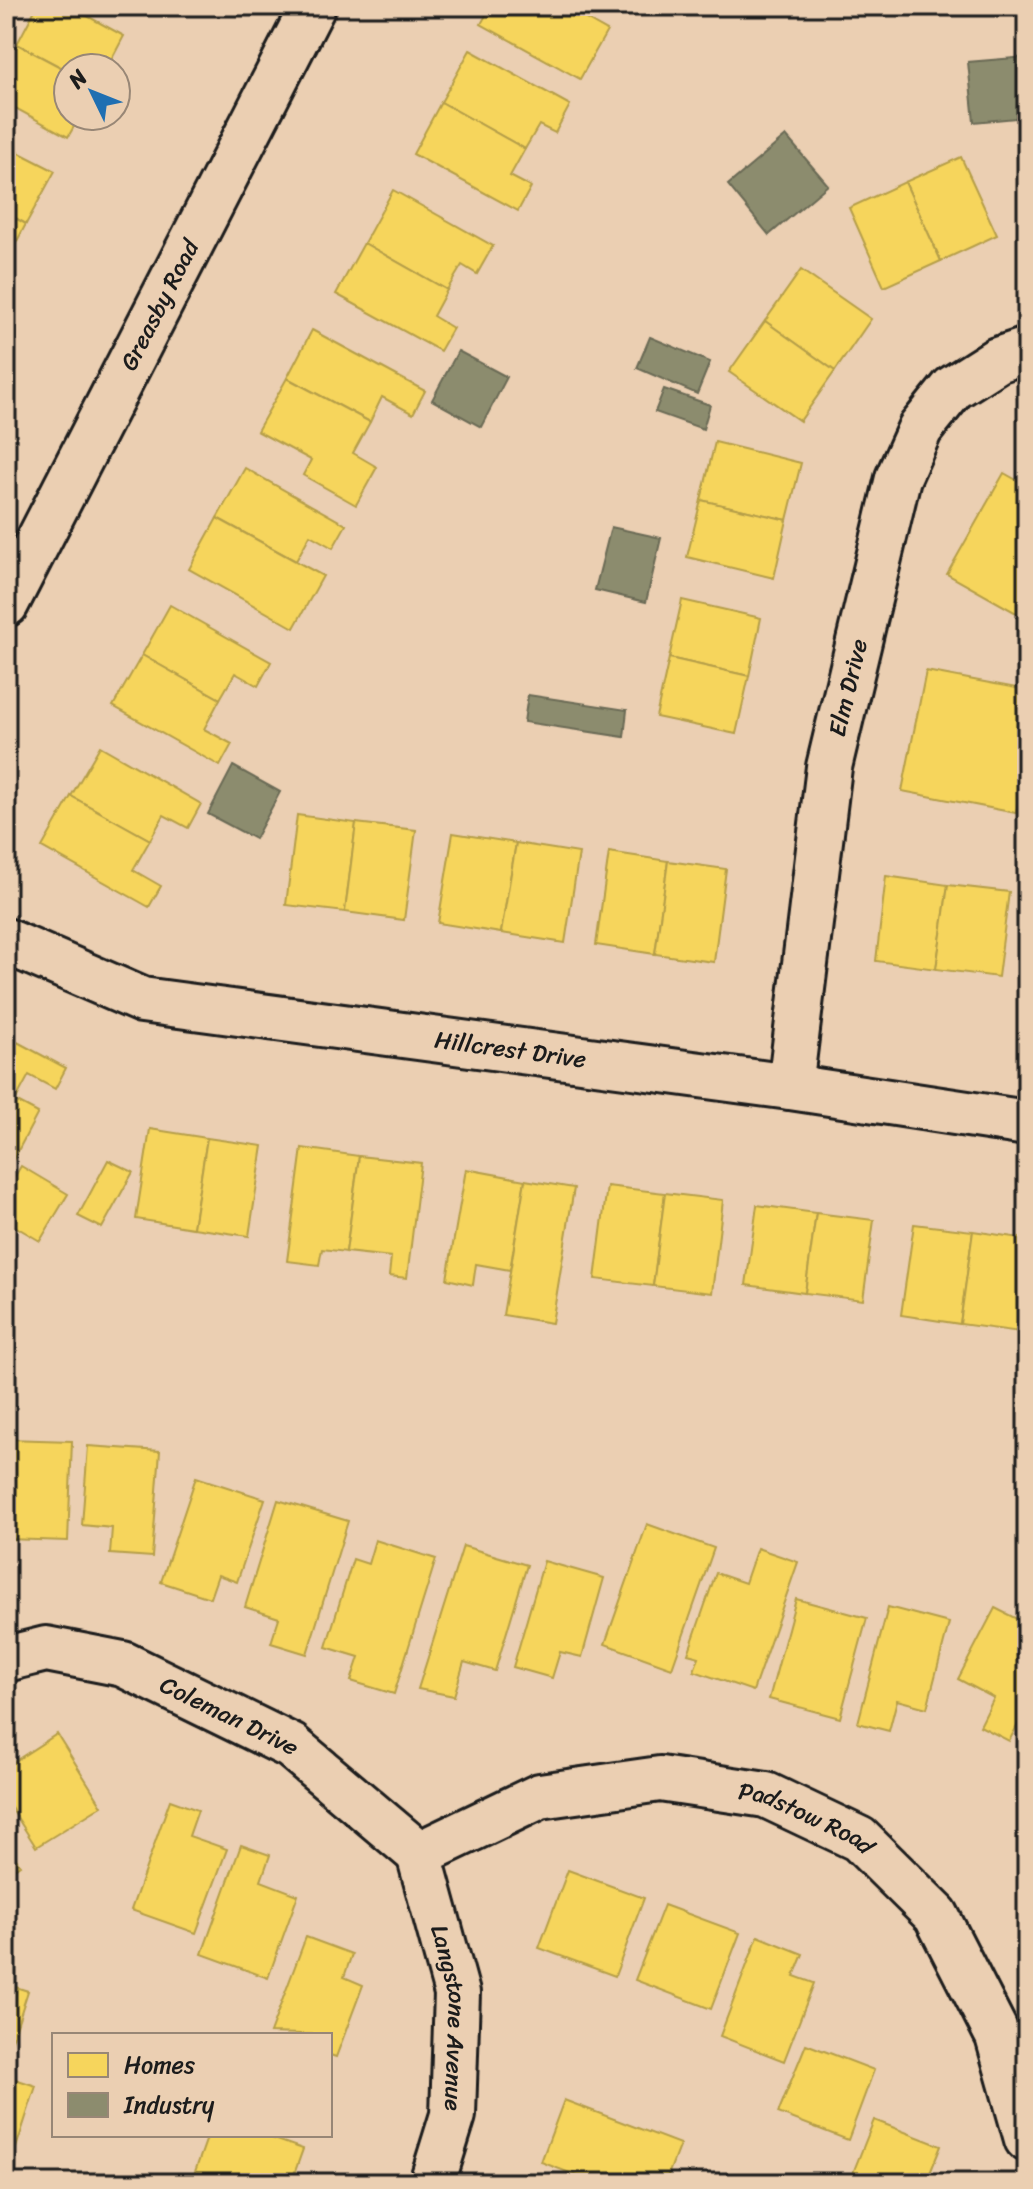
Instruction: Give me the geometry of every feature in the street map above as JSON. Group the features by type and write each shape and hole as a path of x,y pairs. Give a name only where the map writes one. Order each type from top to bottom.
{"street":[{"name":"Greasby Road","path":"6,604 313,6"},
{"name":"Elm Drive","path":"790,1087 829,767 898,478 920,429 953,388 997,360 1027,350"},
{"name":"Hillcrest Drive","path":"6,941 142,1000 790,1087 1027,1123"},
{"name":"Coleman Drive","path":"6,1659 46,1649 123,1664 291,1746 419,1854"},
{"name":"Padstow Road","path":"419,1854 540,1796 660,1779 766,1795 859,1839 936,1915 998,2036 1027,2139"},
{"name":"Langstone Avenue","path":"419,1854 457,1993 453,2115 432,2183"}],"building: Homes":[{"path":"37,6 69,6 124,36 116,52 52,52 52,63 17,44"},
{"path":"491,6 591,6 584,18 607,31 580,79 481,24"},
{"path":"17,44 52,63 52,128 6,103 6,64"},
{"path":"470,50 570,105 555,133 539,125 525,149 441,102"},
{"path":"441,102 525,149 510,176 531,187 518,211 413,154"},
{"path":"6,146 55,171 26,224 6,213"},
{"path":"961,157 997,235 941,261 905,182"},
{"path":"905,182 941,261 884,287 849,208"},
{"path":"393,190 493,246 477,274 462,265 447,290 364,243"},
{"path":"6,213 26,224 6,262"},
{"path":"364,243 447,290 433,316 453,328 440,351 336,294"},
{"path":"801,270 871,319 835,371 765,321"},
{"path":"765,321 835,371 800,421 729,372"},
{"path":"312,330 425,391 413,414 382,397 370,422 287,378"},
{"path":"287,378 370,422 353,453 377,467 356,505 303,475 311,460 257,431"},
{"path":"715,442 801,463 787,520 701,500"},
{"path":"245,468 346,525 333,548 310,535 296,561 217,518"},
{"path":"1004,473 1027,486 1027,619 947,574"},
{"path":"701,500 787,520 774,578 687,557"},
{"path":"217,518 323,576 294,628 189,569"},
{"path":"682,600 761,618 749,676 669,658"},
{"path":"170,605 271,662 258,686 235,673 220,699 142,655"},
{"path":"142,655 220,699 204,729 232,744 220,766 113,706"},
{"path":"669,658 749,676 736,734 656,717"},
{"path":"926,671 1027,690 1027,759 1016,813 902,791"},
{"path":"100,746 201,804 188,828 164,815 150,840 71,796"},
{"path":"71,796 150,840 133,870 161,886 149,907 42,847"},
{"path":"297,815 356,823 345,912 286,905"},
{"path":"356,823 416,830 404,920 345,912"},
{"path":"453,833 516,843 501,933 438,923"},
{"path":"516,843 579,853 565,943 501,933"},
{"path":"609,852 668,861 655,954 596,945"},
{"path":"668,861 726,869 714,962 655,954"},
{"path":"886,876 948,885 936,969 876,961"},
{"path":"948,885 1009,892 998,977 936,969"},
{"path":"6,1036 66,1068 55,1089 29,1075 15,1101 6,1096"},
{"path":"6,1096 38,1113 10,1166 6,1164"},
{"path":"150,1129 207,1138 193,1228 136,1219"},
{"path":"207,1138 263,1146 249,1236 193,1228"},
{"path":"302,1148 359,1156 346,1252 322,1249 319,1265 287,1261"},
{"path":"359,1156 421,1163 407,1278 389,1276 391,1257 346,1252"},
{"path":"108,1160 133,1172 102,1228 78,1216"},
{"path":"21,1166 68,1194 40,1241 6,1221 6,1191"},
{"path":"466,1169 525,1180 510,1270 476,1264 473,1285 447,1279"},
{"path":"525,1180 574,1188 552,1323 503,1315"},
{"path":"607,1186 665,1193 653,1286 595,1279"},
{"path":"665,1193 723,1200 712,1293 653,1286"},
{"path":"757,1205 816,1213 805,1293 746,1285"},
{"path":"816,1213 874,1220 863,1300 805,1293"},
{"path":"914,1224 973,1231 960,1324 901,1315"},
{"path":"973,1231 1027,1239 1027,1276 1020,1332 960,1324"},
{"path":"6,1439 72,1441 68,1541 6,1539"},
{"path":"88,1446 160,1451 152,1557 110,1554 112,1528 82,1525"},
{"path":"196,1477 265,1499 237,1582 218,1575 210,1598 161,1582"},
{"path":"278,1500 348,1521 307,1654 271,1643 279,1618 245,1607"},
{"path":"647,1524 714,1548 672,1668 605,1644"},
{"path":"375,1540 436,1559 394,1694 351,1681 359,1657 326,1647 353,1559 368,1564"},
{"path":"463,1546 527,1565 495,1671 464,1662 454,1696 418,1689"},
{"path":"757,1548 798,1562 753,1691 694,1671 699,1657 688,1654 716,1573 745,1583"},
{"path":"544,1561 604,1578 582,1657 560,1652 552,1678 513,1667"},
{"path":"796,1599 867,1618 840,1718 769,1699"},
{"path":"888,1607 949,1623 927,1708 897,1700 889,1731 858,1723"},
{"path":"995,1608 1027,1624 1027,1708 1009,1741 980,1726 994,1698 958,1679"},
{"path":"57,1734 102,1806 36,1847 6,1800 6,1767"},
{"path":"170,1800 198,1810 189,1836 227,1849 196,1933 131,1910"},
{"path":"6,1844 20,1865 6,1875"},
{"path":"241,1845 270,1855 261,1881 298,1895 268,1978 202,1954"},
{"path":"568,1870 644,1898 615,1976 539,1948"},
{"path":"664,1905 740,1933 711,2009 635,1980"},
{"path":"758,1936 803,1954 794,1976 814,1983 784,2061 720,2036"},
{"path":"306,1937 352,1954 344,1977 363,1985 336,2057 332,2056 332,2033 270,2033"},
{"path":"6,1984 28,1991 8,2053 6,2052"},
{"path":"806,2044 874,2070 848,2140 778,2113"},
{"path":"6,2076 36,2086 14,2154 6,2152"},
{"path":"564,2100 680,2144 665,2183 596,2183 541,2162"},
{"path":"874,2120 941,2146 926,2183 849,2183"},
{"path":"207,2137 269,2137 303,2149 292,2180 299,2183 191,2183"}],"building: Industry":[{"path":"1026,57 1027,117 974,122 968,62"},
{"path":"786,136 828,185 769,235 728,185"},
{"path":"650,337 710,362 697,394 637,368"},
{"path":"458,351 507,377 481,427 432,400"},
{"path":"664,389 710,405 703,429 655,412"},
{"path":"611,527 661,538 646,602 595,590"},
{"path":"528,695 627,710 624,737 524,722"},
{"path":"233,766 280,792 255,839 208,814"}]}
